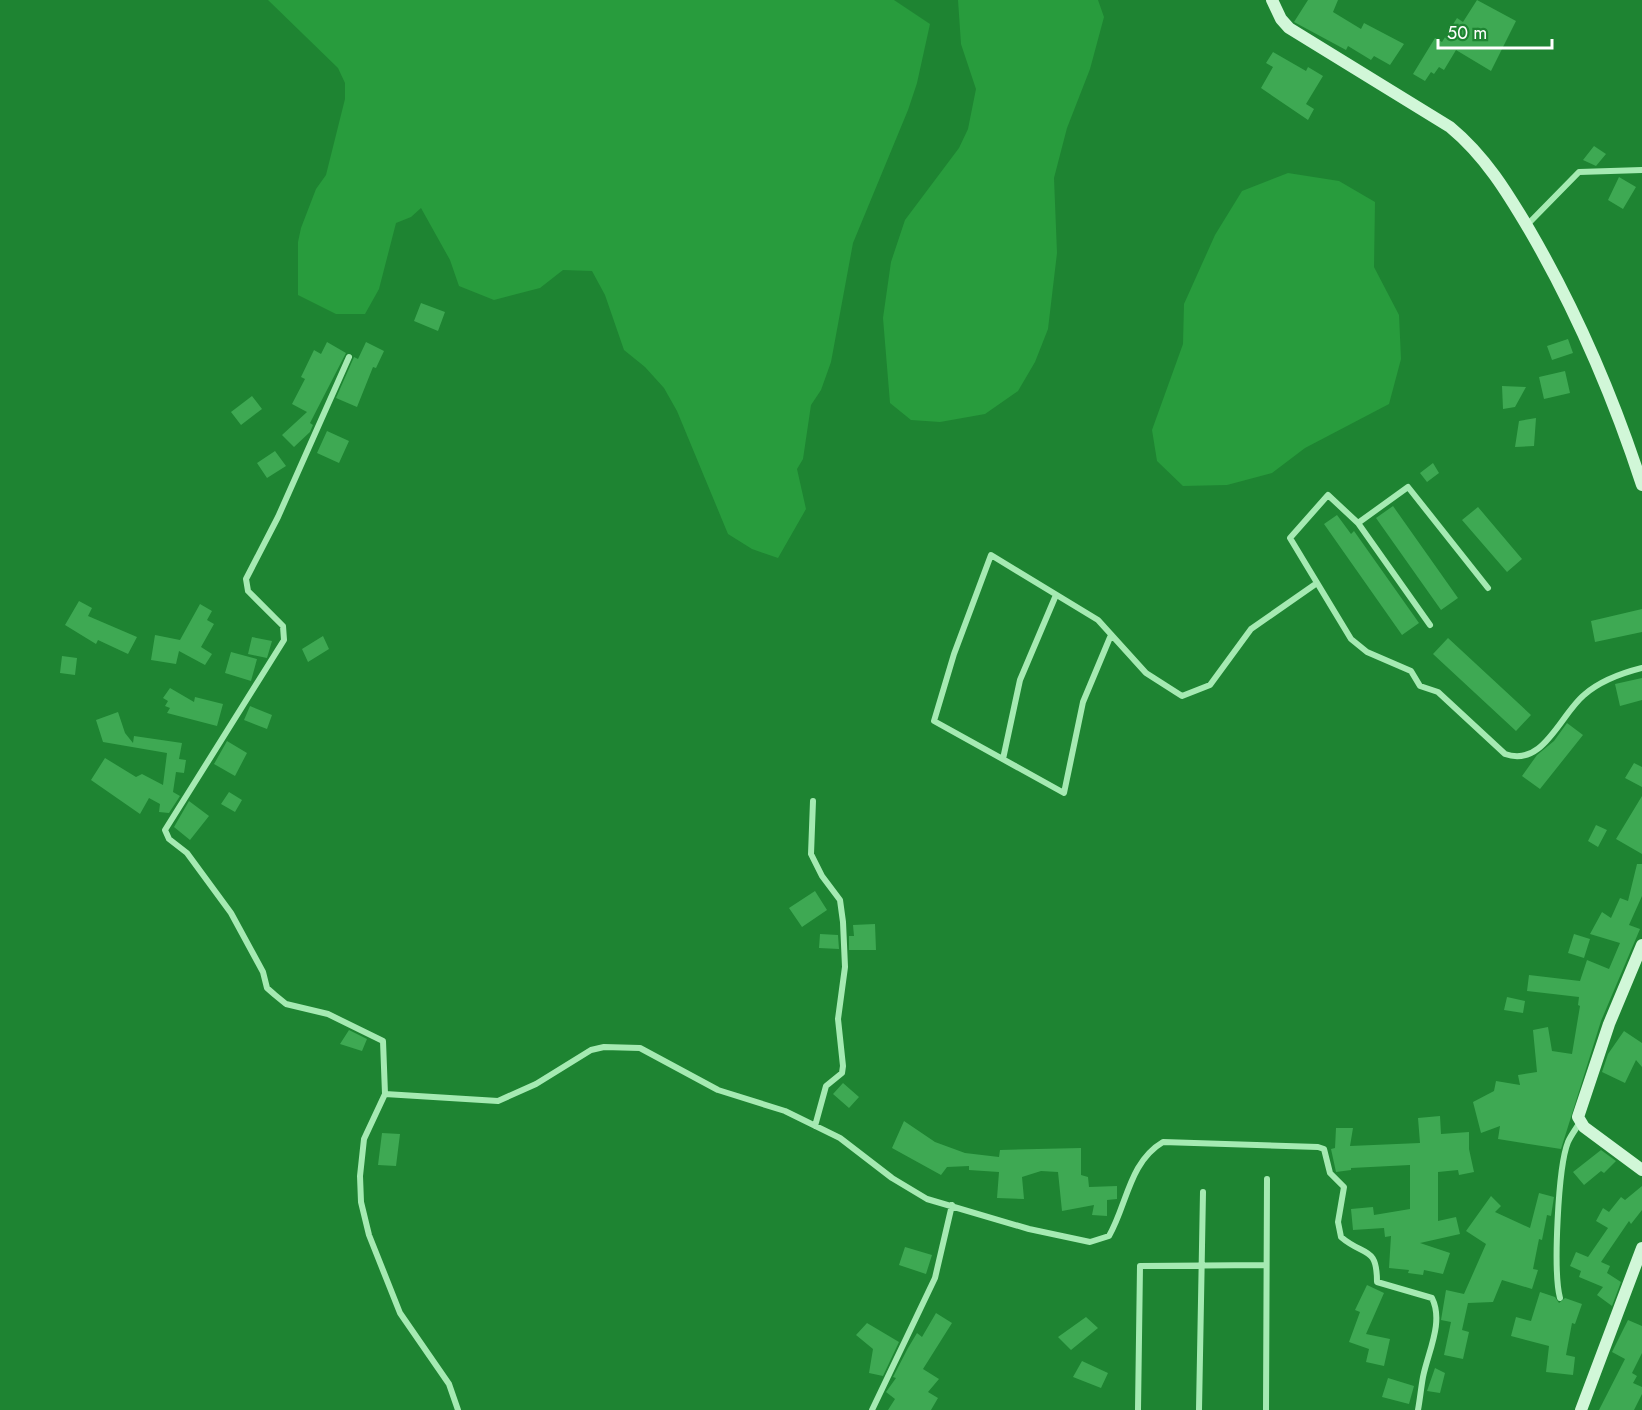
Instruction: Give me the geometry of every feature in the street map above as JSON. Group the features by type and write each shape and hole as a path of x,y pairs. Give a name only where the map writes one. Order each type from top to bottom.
{"street":[{"path":"1272,0 1281,19 1289,28 1425,110 1473,146 1500,181 1597,361 1618,413 1642,485"},
{"path":"1526,226 1579,172 1642,170"},
{"path":"349,357 278,517 246,579 249,591 283,626 284,640 165,830 169,839 187,853 231,913 262,972 267,988 286,1004 328,1014 383,1041 385,1094 364,1139 360,1176 361,1202 369,1235 400,1313 449,1384 458,1410"},
{"path":"1358,523 1408,487 1488,588"},
{"path":"1430,625 1358,523 1328,495 1290,538 1351,639 1367,652 1411,672 1420,686 1438,692 1497,748 1514,757 1524,756 1540,748 1586,693 1622,673 1642,668"},
{"path":"1111,635 1083,702 1064,793 934,721 954,654 991,555 1098,620 1146,673 1182,696 1210,684 1251,629 1317,583"},
{"path":"1003,759 1020,680 1056,595"},
{"path":"813,801 811,854 822,876 840,900 845,940 845,968 838,1019 842,1073 826,1086 815,1126"},
{"path":"1560,1298 1556,1285 1556,1258 1565,1153 1580,1122 1579,1109 1609,1024 1642,945"},
{"path":"385,1094 498,1101 537,1084 591,1050 625,1046 640,1048 718,1090 785,1111 840,1138 892,1178 927,1198 1029,1229 1090,1242 1109,1236 1144,1157 1163,1142 1324,1149 1330,1173 1344,1187 1338,1222 1341,1237 1373,1255 1377,1266 1377,1282 1432,1298 1436,1305 1434,1334 1423,1378 1419,1410"},
{"path":"1580,1122 1642,1170"},
{"path":"1266,1410 1267,1179"},
{"path":"1199,1410 1203,1192"},
{"path":"872,1410 935,1278 952,1205"},
{"path":"1581,1410 1642,1248"},
{"path":"1138,1410 1140,1266 1266,1265"}],"green space":[{"path":"268,0 894,0 930,24 917,83 908,110 853,243 831,362 821,390 811,405 803,459 797,469 806,509 778,558 752,549 728,534 677,411 664,388 645,367 624,350 605,295 592,271 563,270 540,288 494,300 459,286 450,260 421,208 411,217 396,223 379,289 365,314 336,314 298,295 298,242 301,228 316,189 326,175 345,99 345,83 338,68"},
{"path":"958,0 1098,0 1104,17 1090,69 1067,128 1054,178 1057,253 1048,329 1035,362 1018,391 985,414 940,422 911,420 890,403 883,318 891,262 905,220 959,148 968,129 976,89 961,44"},
{"path":"1288,173 1339,181 1375,202 1374,267 1399,315 1401,359 1389,404 1305,448 1272,473 1227,485 1183,486 1157,461 1152,430 1183,344 1184,304 1215,235 1242,191"}],"building":[{"path":"1308,0 1338,0 1333,12 1361,29 1364,23 1404,44 1390,65 1374,56 1371,60 1348,46 1346,50 1294,22"},
{"path":"1477,0 1516,21 1491,71 1456,50 1444,70 1439,67 1434,74 1431,72 1425,81 1413,74 1435,38 1442,42 1457,18 1463,22"},
{"path":"1273,52 1306,71 1308,67 1323,76 1306,104 1314,109 1308,120 1261,88 1273,67 1266,63"},
{"path":"1594,146 1606,154 1596,166 1583,160"},
{"path":"1619,177 1636,187 1623,209 1608,200"},
{"path":"421,303 445,312 438,331 414,321"},
{"path":"1568,339 1573,353 1552,360 1547,346"},
{"path":"327,342 346,353 310,423 313,425 310,432 294,447 282,435 307,412 292,404 305,379 301,377 314,350 321,354"},
{"path":"366,342 384,351 376,368 373,367 357,407 336,398 354,357 358,359"},
{"path":"1565,371 1570,393 1544,399 1539,377"},
{"path":"1502,386 1526,387 1515,407 1503,409"},
{"path":"252,396 262,409 241,425 231,412"},
{"path":"1536,418 1534,446 1515,447 1519,421"},
{"path":"327,431 349,441 339,463 317,453"},
{"path":"275,451 286,466 267,478 257,463"},
{"path":"1433,463 1439,473 1427,482 1420,473"},
{"path":"1393,506 1458,598 1441,610 1376,518"},
{"path":"1478,507 1522,559 1507,572 1462,520"},
{"path":"1337,515 1351,534 1354,531 1419,623 1402,635 1324,524"},
{"path":"79,601 92,608 88,616 137,637 128,654 98,640 96,644 65,625"},
{"path":"200,604 212,611 207,620 214,624 201,647 212,654 205,665 179,651 176,664 151,660 155,635 180,640"},
{"path":"1642,609 1642,632 1595,642 1591,621"},
{"path":"323,636 329,649 308,662 302,649"},
{"path":"252,637 272,641 267,658 248,654"},
{"path":"1448,638 1531,715 1516,731 1433,654"},
{"path":"231,652 257,659 251,681 225,673"},
{"path":"62,656 77,658 75,675 60,673"},
{"path":"1642,678 1642,700 1620,706 1615,684"},
{"path":"170,688 194,702 195,697 223,704 217,726 167,713 170,708 165,706 168,701 163,698"},
{"path":"250,706 272,715 267,729 244,720"},
{"path":"118,712 125,733 133,743 134,736 182,743 179,759 186,760 184,773 176,772 173,792 180,796 169,813 159,812 160,804 149,798 140,814 91,780 105,758 136,777 142,774 163,785 167,753 103,742 96,720"},
{"path":"1567,723 1583,735 1540,789 1522,776 1537,755 1554,741"},
{"path":"227,741 247,753 235,776 214,764"},
{"path":"1634,763 1642,767 1642,787 1625,778"},
{"path":"229,792 242,800 235,812 221,804"},
{"path":"1642,796 1642,854 1616,839"},
{"path":"189,801 209,816 190,840 174,827"},
{"path":"1596,825 1607,830 1598,847 1588,841"},
{"path":"1637,864 1642,864 1642,896 1629,925 1640,929 1601,1021 1561,1149 1498,1139 1500,1126 1481,1133 1473,1102 1494,1091 1496,1081 1520,1085 1518,1075 1537,1072 1533,1030 1548,1027 1552,1051 1572,1054 1580,1006 1578,1005 1579,997 1527,991 1529,975 1580,981 1587,960 1609,969 1620,943 1590,934 1602,912 1611,918 1620,898 1628,901"},
{"path":"815,891 827,910 802,927 789,908"},
{"path":"875,924 876,950 849,950 849,936 854,936 853,925"},
{"path":"820,934 838,935 839,949 819,948"},
{"path":"1574,934 1590,939 1584,958 1568,953"},
{"path":"1507,997 1525,1001 1523,1013 1504,1010"},
{"path":"349,1030 367,1039 362,1051 340,1044"},
{"path":"1624,1031 1642,1043 1642,1067 1636,1060 1625,1083 1602,1072 1608,1054"},
{"path":"843,1083 859,1097 849,1108 833,1094"},
{"path":"1440,1116 1441,1134 1469,1132 1469,1149 1474,1172 1459,1175 1458,1170 1438,1172 1438,1221 1456,1217 1460,1234 1420,1243 1450,1253 1443,1274 1424,1270 1423,1275 1408,1273 1409,1270 1389,1268 1391,1236 1385,1237 1384,1228 1353,1230 1351,1209 1373,1207 1374,1215 1410,1209 1410,1165 1351,1168 1351,1170 1336,1172 1331,1149 1335,1148 1336,1128 1353,1128 1350,1146 1420,1143 1418,1118"},
{"path":"904,1121 935,1142 965,1153 999,1157 1000,1150 1081,1148 1081,1175 1088,1177 1089,1187 1117,1186 1117,1199 1107,1200 1107,1216 1092,1215 1094,1205 1062,1211 1058,1172 1041,1171 1022,1177 1024,1199 997,1198 999,1172 969,1170 969,1166 947,1167 941,1175 892,1148"},
{"path":"382,1133 400,1134 396,1166 378,1165"},
{"path":"1601,1150 1616,1161 1604,1173 1601,1171 1584,1185 1573,1172"},
{"path":"1642,1186 1642,1210 1631,1224 1629,1221 1601,1262 1610,1266 1607,1273 1621,1282 1612,1306 1597,1295 1603,1287 1579,1277 1581,1271 1570,1266 1576,1252 1588,1257 1608,1228 1596,1221 1603,1208 1609,1212 1621,1197 1625,1200"},
{"path":"1539,1193 1554,1197 1551,1216 1547,1215 1542,1240 1539,1239 1533,1269 1538,1270 1532,1289 1502,1280 1493,1302 1468,1303 1462,1330 1469,1332 1463,1359 1444,1355 1451,1322 1441,1320 1446,1290 1464,1294 1486,1244 1466,1231 1491,1196 1501,1206 1495,1212 1530,1228"},
{"path":"905,1247 932,1255 926,1274 899,1265"},
{"path":"1367,1285 1384,1293 1366,1334 1390,1339 1384,1366 1366,1362 1369,1349 1349,1342 1360,1312 1355,1310"},
{"path":"1540,1292 1555,1297 1559,1303 1565,1298 1582,1304 1575,1324 1572,1323 1566,1355 1575,1357 1573,1375 1546,1372 1549,1346 1511,1336 1516,1317 1531,1321"},
{"path":"936,1313 952,1323 923,1369 939,1379 928,1392 938,1398 931,1410 888,1410 895,1399 886,1392 896,1378 893,1377 917,1333 922,1337"},
{"path":"1086,1317 1098,1328 1071,1350 1058,1337"},
{"path":"1628,1320 1642,1326 1642,1353 1632,1373 1637,1376 1633,1383 1642,1387 1642,1394 1634,1410 1599,1410 1625,1359 1612,1352"},
{"path":"867,1323 899,1342 883,1376 869,1373 873,1349 856,1335"},
{"path":"1082,1361 1108,1373 1101,1388 1073,1377"},
{"path":"1435,1368 1445,1373 1440,1393 1427,1391"},
{"path":"1388,1378 1414,1386 1409,1404 1382,1397"}]}
